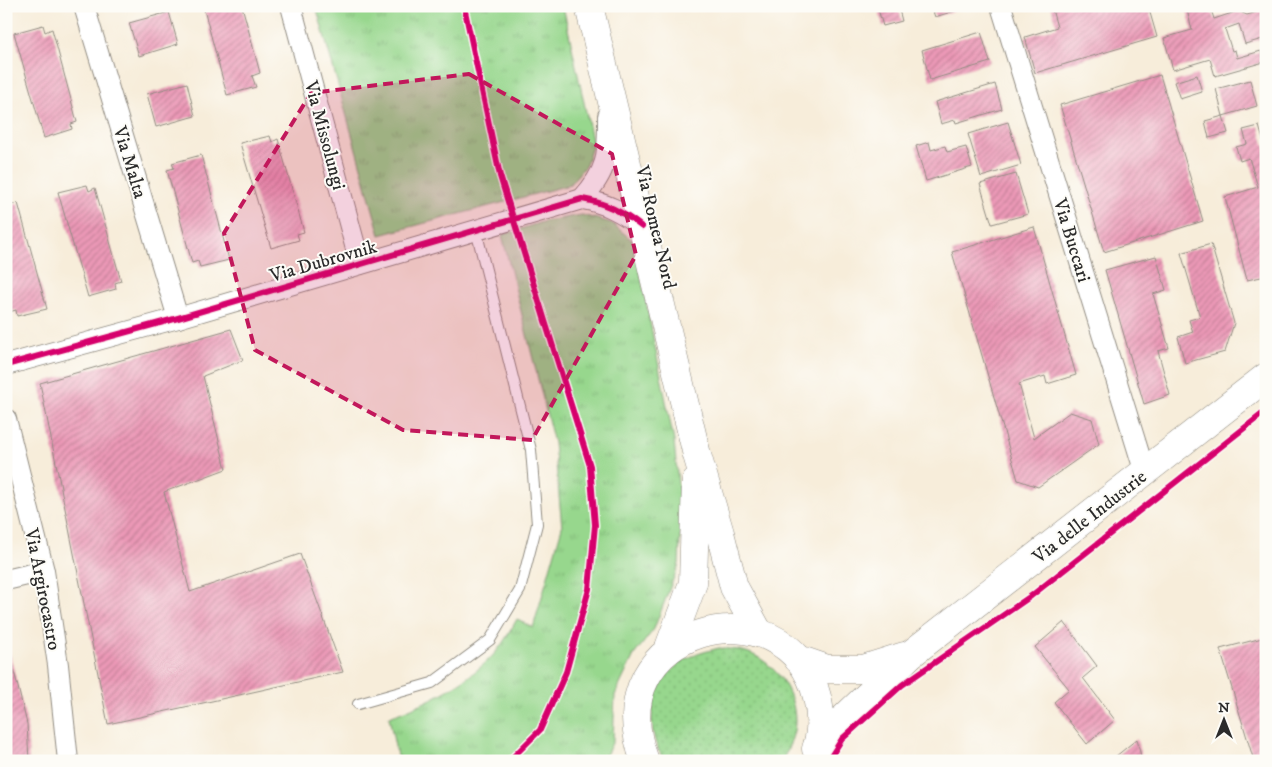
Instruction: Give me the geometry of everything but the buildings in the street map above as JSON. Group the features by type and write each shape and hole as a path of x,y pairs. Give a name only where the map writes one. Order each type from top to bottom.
{"street":[{"name":"Via Malta","path":"84,6 178,318"},
{"name":"Via Missolungi","path":"291,6 360,264"},
{"name":"Via Romea Nord","path":"589,6 697,455 734,587 759,633"},
{"name":"Via Buccari","path":"1001,6 1144,473"},
{"path":"582,199 594,185 608,157 608,84"},
{"name":"Via Dubrovnik","path":"6,365 178,318 582,199 604,203 627,215 642,227"},
{"name":"Via delle Industrie","path":"815,752 910,654 1266,377"},
{"name":"Via Argirocastro","path":"6,419 44,571 58,665 68,761"},
{"name":"Via Romea Nord","path":"668,650 693,583 697,455"},
{"path":"6,580 44,571"},
{"path":"636,754 635,715 640,691 651,669 668,650 696,634 727,628 759,633 780,644 798,659 814,684 821,714 815,752"},
{"name":"Via delle Industrie","path":"798,659 827,669 863,669 910,654"}],"lane":[{"path":"358,704 432,683 490,640 520,590 536,524 531,450 476,230"}],"highlighted area":[{"path":"469,74 612,154 636,255 532,440 403,430 255,350 224,233 311,93"}],"green space":[{"path":"316,6 563,6 593,144 586,165 569,185 380,235"},
{"path":"582,215 612,223 634,242 674,441 681,516 679,564 654,629 634,655 615,695 613,741 603,761 398,761 389,717 432,699 473,673 496,652 517,619 533,628 562,527 554,443 502,235 545,221"},
{"path":"719,648 740,650 754,655 773,668 786,687 794,709 795,726 791,742 782,761 665,761 658,750 652,724 655,699 660,686 667,675 681,662 697,654"}],"cycle path":[{"path":"464,6 500,176 590,466 595,525 589,589 566,672 540,730 509,761"},
{"path":"6,365 178,318 582,199 614,209 642,227"},
{"path":"828,761 842,739 902,685 1031,596 1266,411"}]}
